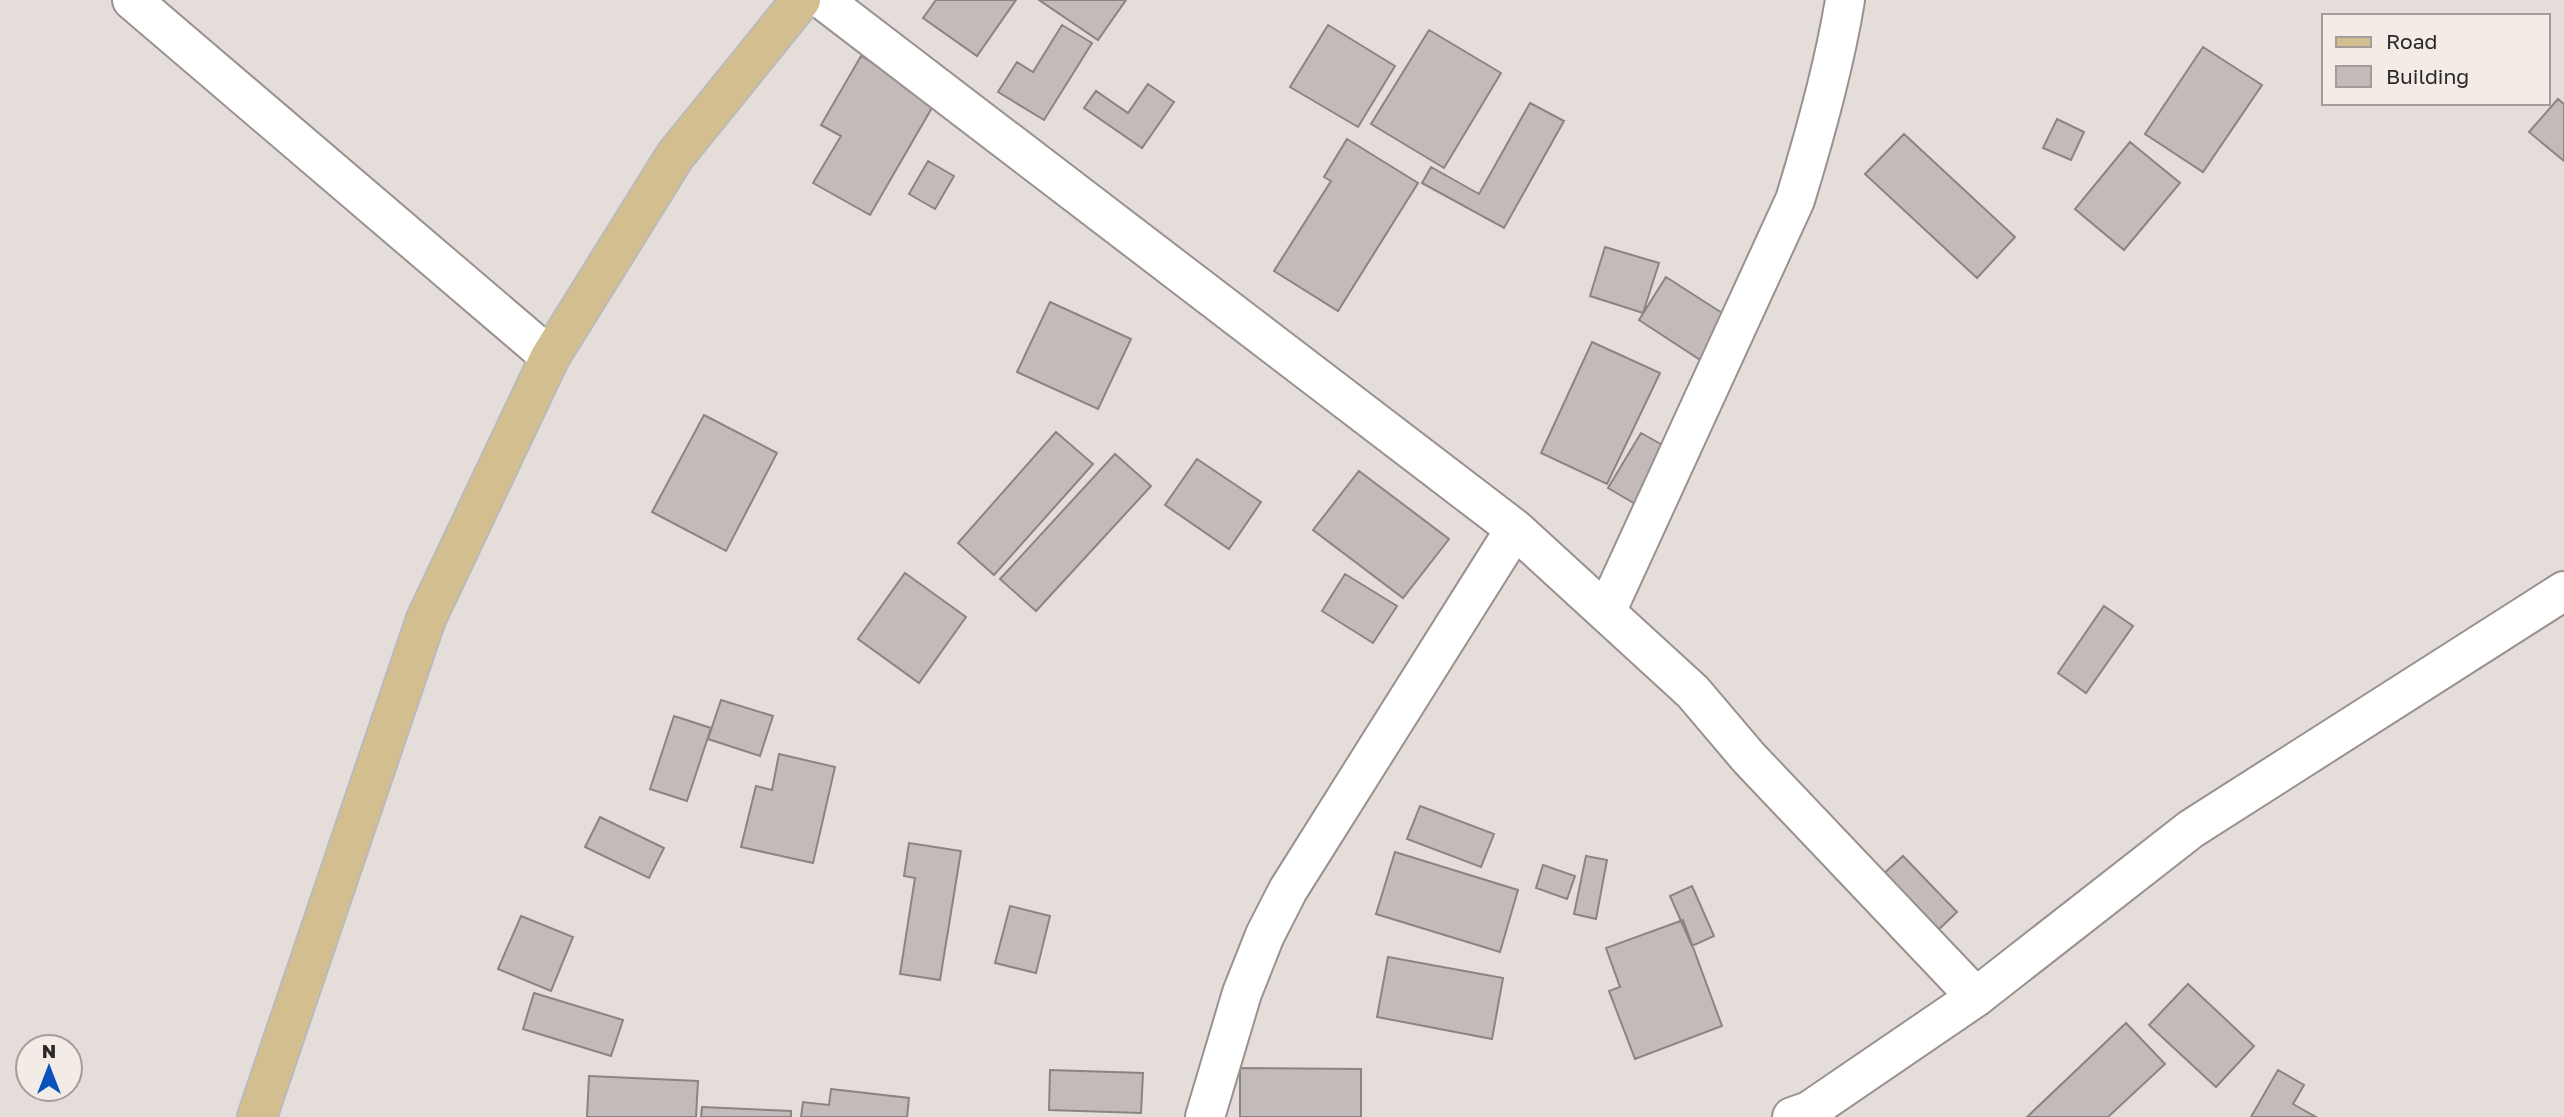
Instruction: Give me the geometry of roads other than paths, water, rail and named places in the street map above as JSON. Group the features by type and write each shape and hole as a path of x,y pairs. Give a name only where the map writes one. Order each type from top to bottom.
{"main road":[{"path":"257,1117 426,619 550,357 675,156 801,0"}],"street":[{"path":"132,0 550,357"},
{"path":"823,0 1515,528 1693,692 1749,758 1976,997"},
{"path":"1606,612 1795,200 1811,150 1845,0"},
{"path":"1205,1117 1242,993 1265,935 1288,890 1515,528"},
{"path":"1806,1115 1976,997 2191,830 2564,591"}]}
